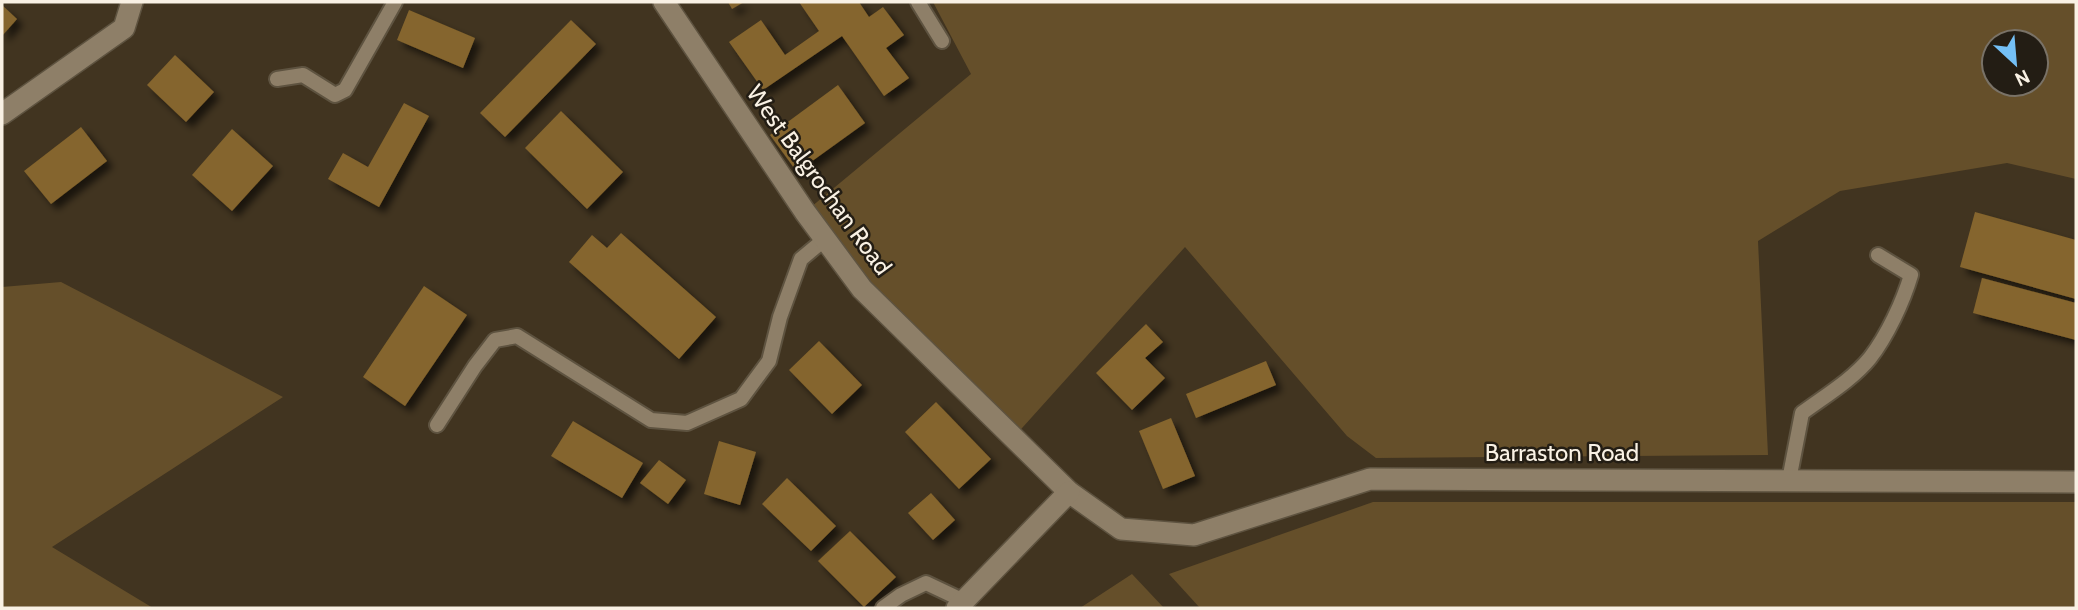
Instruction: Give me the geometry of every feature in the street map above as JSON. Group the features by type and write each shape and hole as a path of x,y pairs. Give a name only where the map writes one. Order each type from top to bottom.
{"street":[{"path":"2,114 124,28 132,2"},
{"name":"West Balgrochan Road","path":"664,2 862,289 1069,492"},
{"name":"Barraston Road","path":"1069,492 1121,529 1194,536 1370,479 2076,482"},
{"path":"960,605 1069,492"}],"lane":[{"path":"277,79 303,75 335,95 345,90 395,2"},
{"path":"918,2 942,41"},
{"path":"437,425 495,340 517,336 651,420 687,423 741,399 769,361 780,317 801,259 825,239"},
{"path":"1789,481 1802,413 1844,383 1870,357 1903,301 1911,275 1878,256"},
{"path":"883,608 901,594 926,583 960,605"}],"shaded area":[{"path":"933,2 2076,2 2076,179 2007,163 1840,191 1758,241 1768,455 1376,458 1347,436 1185,247 1014,437 862,289 805,212 971,74"},
{"path":"61,282 283,397 52,547 153,608 2,608 2,287"},
{"path":"1373,502 2076,502 2076,608 1200,608 1169,574"},
{"path":"1132,574 1164,608 1080,608"}],"building":[{"path":"728,2 744,2 732,9"},
{"path":"799,2 859,2 869,17 883,7 904,35 886,48 909,78 884,96 842,36 763,90 729,42 761,20 785,55 819,31"},
{"path":"2,5 17,19 2,36"},
{"path":"409,10 475,38 463,68 397,40"},
{"path":"571,20 596,44 505,137 480,113"},
{"path":"175,55 214,92 186,122 147,85"},
{"path":"838,85 865,123 797,172 770,135"},
{"path":"404,103 429,116 379,207 328,179 343,153 368,167"},
{"path":"561,111 623,172 587,209 525,148"},
{"path":"81,127 107,161 51,204 24,171"},
{"path":"232,129 273,166 232,211 192,175"},
{"path":"1975,212 2076,240 2076,299 1960,267"},
{"path":"621,233 716,317 679,359 569,262 592,235 607,248"},
{"path":"1982,278 2076,303 2076,340 1973,313"},
{"path":"424,286 467,315 405,406 363,377"},
{"path":"1146,324 1163,342 1145,358 1165,378 1132,410 1096,373"},
{"path":"819,341 862,385 832,414 789,370"},
{"path":"1266,361 1276,385 1196,418 1186,394"},
{"path":"936,402 991,459 959,489 905,432"},
{"path":"1171,418 1195,476 1163,489 1139,431"},
{"path":"573,421 643,463 622,498 551,456"},
{"path":"719,441 756,452 740,505 704,494"},
{"path":"659,460 686,480 668,504 640,483"},
{"path":"787,478 836,526 811,551 762,504"},
{"path":"931,493 955,520 933,540 908,513"},
{"path":"850,531 896,577 864,607 818,561"}]}
